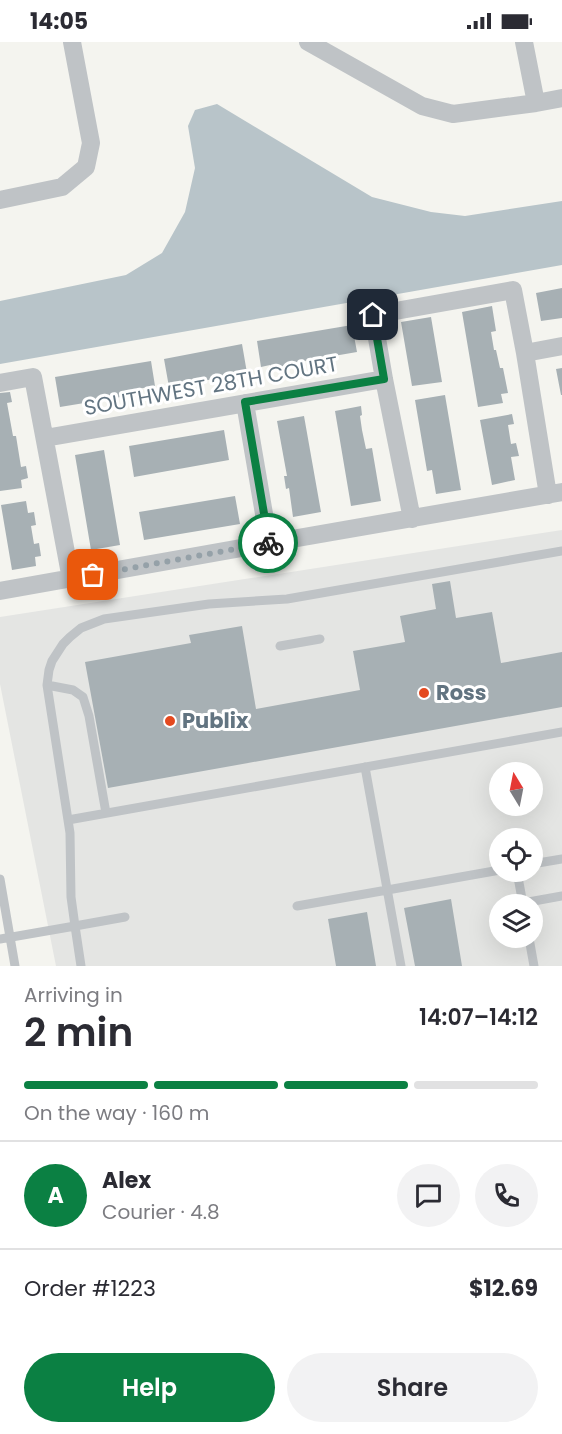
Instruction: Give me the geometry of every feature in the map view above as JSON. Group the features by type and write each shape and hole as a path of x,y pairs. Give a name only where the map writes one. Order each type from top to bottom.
{"street":[{"path":"0,200 62,188 86,167 91,143 72,42"},
{"path":"308,42 422,106 453,114 562,98"},
{"path":"524,42 536,103"},
{"path":"0,591 269,543 412,519 555,494 513,290 373,315 412,519"},
{"path":"525,353 562,346"},
{"path":"0,383 33,377 71,579"},
{"name":"SOUTHWEST 28TH COURT","path":"45,438 384,379"},
{"path":"245,402 269,543"}],"lane":[{"path":"81,966 71,897 71,844 47,684 52,661 70,637 81,628 104,619 199,605 296,598 562,550"},
{"path":"280,646 320,639"},
{"path":"47,684 73,690 83,697 89,716 106,813"},
{"path":"68,820 562,732"},
{"path":"365,767 401,966"},
{"path":"543,862 562,859"},
{"path":"297,906 489,872"},
{"path":"0,879 15,966"},
{"path":"543,900 562,896"},
{"path":"0,939 125,917"},
{"path":"531,948 534,966"}],"shaded area":[{"path":"217,104 372,197 431,212 465,216 562,201 562,265 0,364 0,301 126,275 162,253 185,212 195,168 188,126 195,110"},
{"path":"562,530 562,966 56,966 0,684 0,617"}],"building":[{"path":"562,288 562,318 541,321 536,293"},
{"path":"492,306 496,331 491,332 494,350 496,350 500,368 503,368 508,393 501,394 503,403 478,407 462,312"},
{"path":"431,317 442,382 412,386 401,322"},
{"path":"352,325 357,352 293,363 294,365 281,367 282,370 271,371 270,365 261,367 257,341"},
{"path":"242,344 247,373 169,387 164,359"},
{"path":"151,361 155,386 126,391 127,396 60,407 55,377"},
{"path":"562,368 562,395 561,395 556,369"},
{"path":"10,392 12,402 7,403 13,436 16,436 21,467 26,466 28,478 21,480 22,488 0,491 0,393"},
{"path":"445,395 461,490 436,494 432,470 427,471 415,400"},
{"path":"361,406 362,415 360,416 366,449 372,448 381,501 351,506 335,411"},
{"path":"512,414 514,424 508,425 511,444 516,443 519,456 511,457 515,480 492,485 480,420"},
{"path":"304,416 321,512 293,517 289,488 286,489 284,476 287,476 277,421"},
{"path":"224,430 229,460 134,477 129,446"},
{"path":"104,450 120,545 91,550 75,455"},
{"path":"235,496 240,524 144,540 139,512"},
{"path":"26,501 28,513 34,512 36,525 31,526 34,544 39,543 41,556 35,557 36,566 12,570 1,505"},
{"path":"450,581 456,618 492,612 501,663 562,652 562,707 108,788 85,662 191,643 189,635 242,626 256,709 360,690 353,651 405,642 400,616 436,609 432,584"},
{"path":"451,899 462,966 415,966 404,908"},
{"path":"367,912 376,966 336,966 328,919"}],"way so far":[{"path":"93,575 268,543"}],"place":[{"name":"Ross","path":"424,693"},
{"name":"Publix","path":"170,721"}],"route":[{"path":"268,543 245,402 384,379 373,315"}]}
